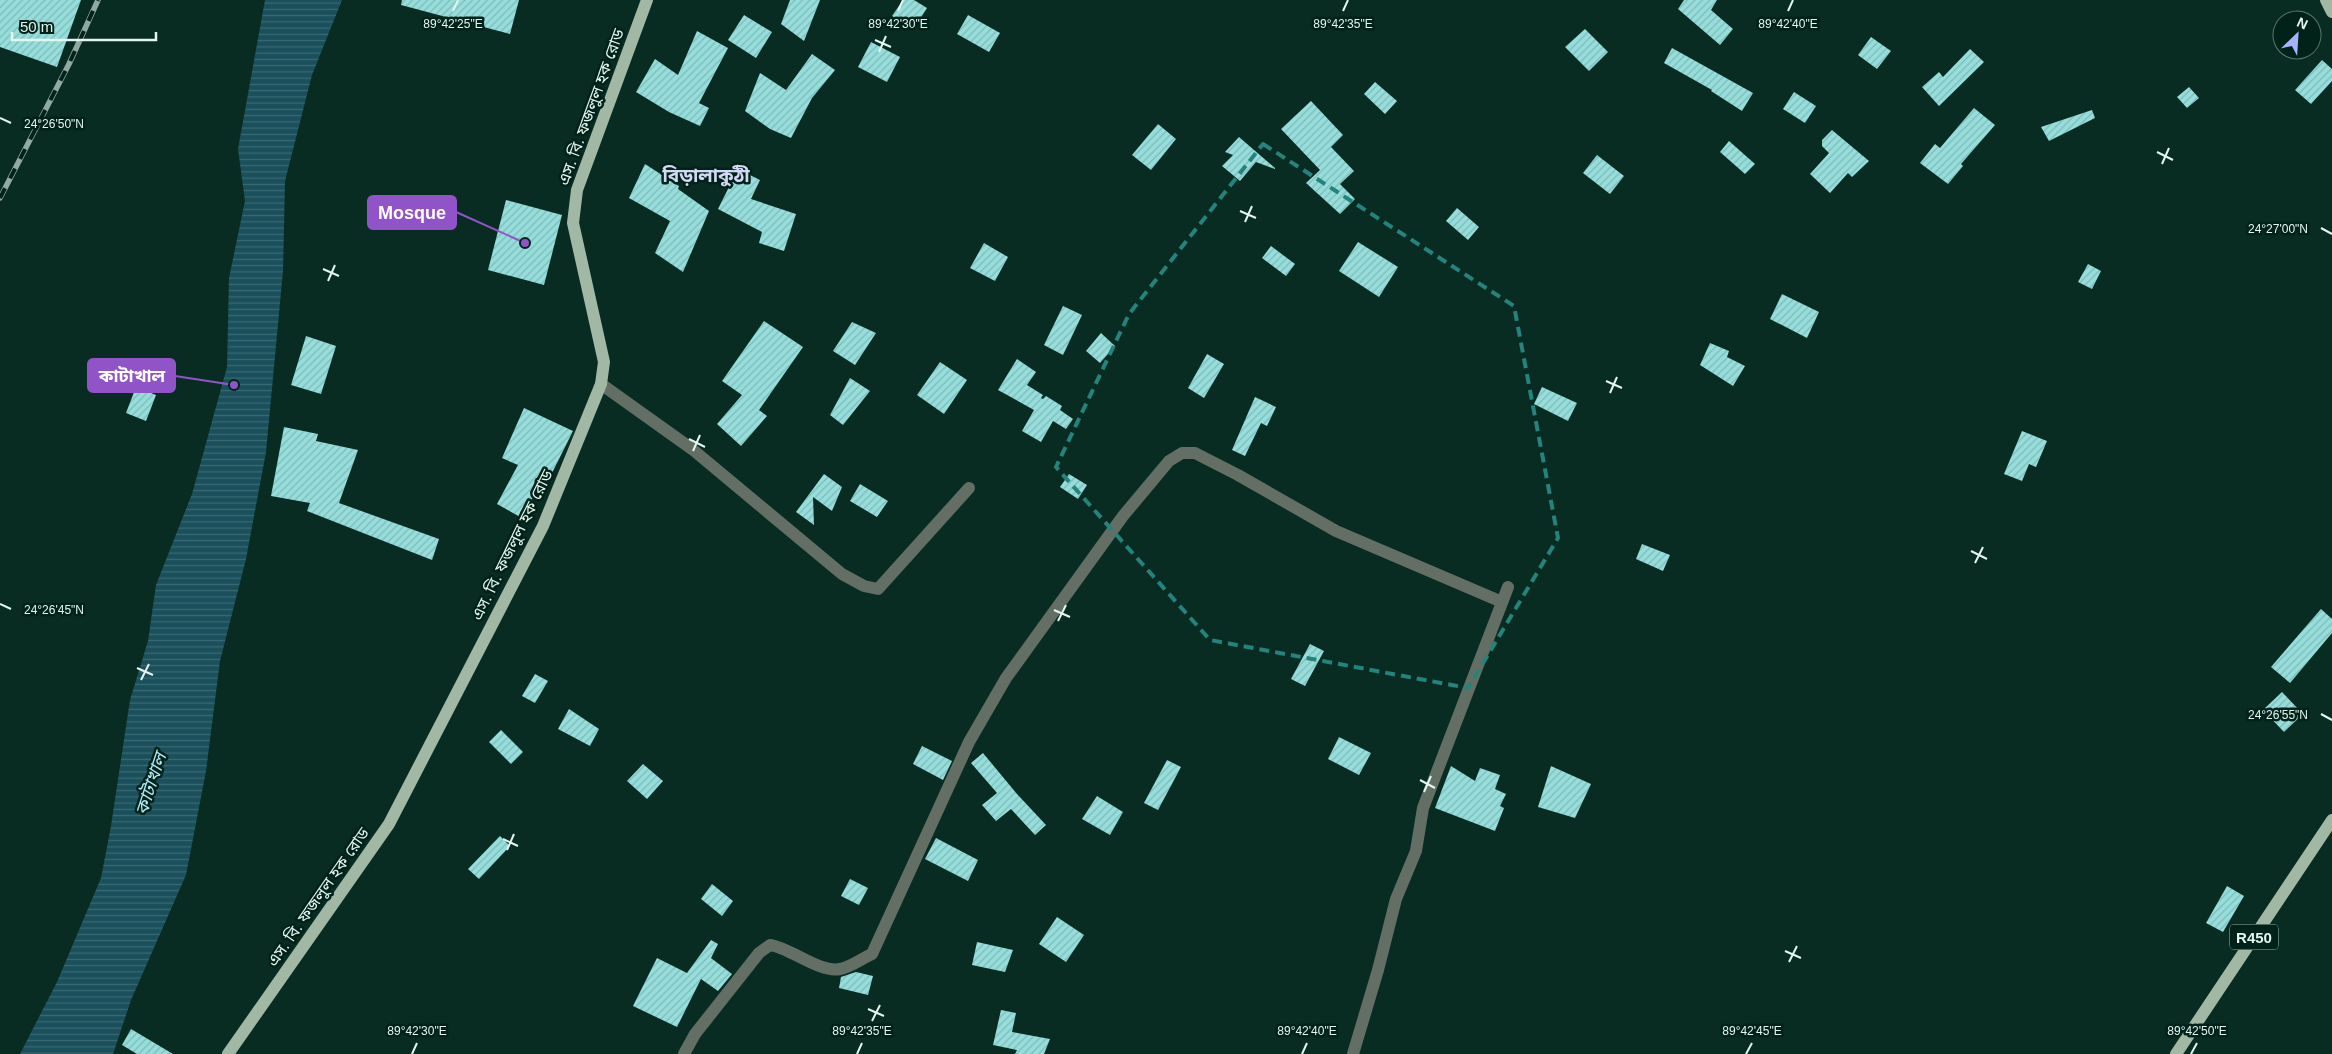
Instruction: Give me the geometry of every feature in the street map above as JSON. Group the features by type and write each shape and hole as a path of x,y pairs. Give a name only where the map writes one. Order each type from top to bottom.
{"main road":[{"name":"এস. বি. ফজলুল হক রোড","path":"228,1054 389,824 543,526 601,384 604,362 573,223 577,190 647,0"},
{"path":"2326,0 2332,12"},
{"name":"R450","path":"2176,1054 2332,820"}],"street":[{"path":"601,384 692,449 842,574 864,586 878,590 969,488"},
{"path":"684,1054 695,1034 759,953 770,944 832,969 849,966 872,954 970,742 1006,678 1123,516 1170,461 1182,453 1195,453 1238,475 1336,531 1502,602"},
{"path":"1353,1054 1378,970 1396,898 1416,851 1424,808 1508,587"}],"highlighted area":[{"path":"1263,144 1514,306 1558,538 1468,688 1210,640 1056,467 1129,314"}],"water":[{"path":"265,0 342,0 312,75 285,181 283,271 266,452 246,559 220,661 206,771 186,875 131,1000 113,1054 20,1054 57,982 101,878 111,826 130,700 148,641 156,585 192,494 227,367 229,278 245,201 238,149"}],"building":[{"path":"0,0 81,0 57,67 0,47"},
{"path":"402,0 519,0 510,34 401,5"},
{"path":"790,0 820,0 804,41 781,24"},
{"path":"903,0 914,0 927,8 913,30 892,16"},
{"path":"1684,0 1717,0 1711,10 1733,29 1720,45 1678,9"},
{"path":"744,15 772,32 756,58 728,40"},
{"path":"968,15 1000,33 989,52 957,34"},
{"path":"1585,29 1608,52 1589,71 1565,47"},
{"path":"697,31 728,48 699,103 709,108 700,126 669,112 636,92 655,59 678,75"},
{"path":"1871,37 1891,51 1877,69 1858,55"},
{"path":"871,42 900,57 887,82 858,67"},
{"path":"1672,48 1753,93 1742,111 1712,90 1664,63"},
{"path":"1970,49 1984,62 1939,106 1922,87 1939,72 1943,77"},
{"path":"812,54 835,70 812,98 791,138 770,129 745,111 760,73 786,90"},
{"path":"2322,60 2332,69 2332,81 2311,104 2295,90"},
{"path":"1375,82 1397,101 1385,114 1364,94"},
{"path":"2189,87 2199,98 2187,108 2177,97"},
{"path":"1794,92 1816,106 1805,123 1783,109"},
{"path":"1311,101 1343,135 1331,147 1354,171 1340,184 1355,199 1340,214 1306,183 1320,170 1281,129"},
{"path":"1974,108 1995,125 1961,164 1963,166 1948,184 1920,163 1935,144 1940,148"},
{"path":"2092,110 2095,118 2049,141 2041,127"},
{"path":"1158,124 1176,139 1151,170 1132,155"},
{"path":"1832,130 1869,161 1852,177 1848,173 1830,193 1810,174 1829,153 1822,146 1822,140"},
{"path":"1239,137 1275,169 1256,162 1240,181 1222,166 1233,155 1225,152"},
{"path":"1729,141 1755,164 1745,174 1720,152"},
{"path":"1597,155 1624,176 1610,194 1583,173"},
{"path":"645,164 679,186 678,189 709,211 683,272 655,253 670,221 629,198"},
{"path":"738,169 760,180 751,199 796,214 784,251 759,243 762,232 718,209"},
{"path":"506,200 562,215 544,285 488,270"},
{"path":"1457,208 1479,227 1468,240 1446,221"},
{"path":"1358,242 1398,267 1379,297 1339,271"},
{"path":"984,243 1008,257 995,281 970,268"},
{"path":"1271,246 1295,264 1286,276 1262,258"},
{"path":"2088,264 2101,271 2092,289 2078,282"},
{"path":"1782,294 1819,312 1807,338 1770,319"},
{"path":"1063,306 1082,315 1063,355 1044,345"},
{"path":"764,321 803,347 759,410 767,416 741,446 717,424 742,395 722,381"},
{"path":"852,322 876,333 855,365 833,351"},
{"path":"1101,333 1115,346 1100,363 1086,351"},
{"path":"306,336 336,346 321,394 291,385"},
{"path":"1710,343 1729,351 1727,357 1745,366 1733,386 1700,365"},
{"path":"1207,354 1224,364 1204,398 1188,388"},
{"path":"1017,359 1036,372 1027,385 1043,395 1041,398 1043,399 1046,396 1062,406 1060,410 1073,419 1066,429 1053,421 1041,442 1022,431 1034,410 998,390"},
{"path":"940,362 967,380 944,414 917,395"},
{"path":"850,378 870,391 843,425 830,415"},
{"path":"136,387 156,395 146,421 126,413"},
{"path":"1542,387 1577,403 1568,421 1534,404"},
{"path":"1255,397 1276,407 1267,426 1261,423 1245,456 1232,450"},
{"path":"524,408 573,431 549,479 544,477 522,518 497,504 518,465 502,458"},
{"path":"284,427 318,434 316,441 358,450 339,503 439,539 432,560 307,511 310,503 271,496"},
{"path":"2022,431 2047,441 2036,467 2029,464 2022,481 2004,474"},
{"path":"824,474 842,487 832,511 813,497 814,525 796,512"},
{"path":"1069,474 1087,485 1078,499 1060,487"},
{"path":"860,484 888,501 877,517 850,501"},
{"path":"1642,544 1670,555 1663,571 1636,559"},
{"path":"2321,609 2332,619 2332,633 2290,683 2271,667"},
{"path":"1310,644 1324,651 1305,686 1291,679"},
{"path":"535,674 548,681 535,703 522,696"},
{"path":"2282,692 2303,714 2284,732 2263,710"},
{"path":"569,709 599,729 590,746 558,729"},
{"path":"501,730 523,752 511,764 489,742"},
{"path":"1339,737 1371,753 1359,775 1328,759"},
{"path":"922,746 952,761 943,780 913,764"},
{"path":"983,753 1046,825 1035,835 1011,809 996,821 982,805 997,793 971,763"},
{"path":"1167,760 1181,767 1158,810 1144,803"},
{"path":"643,764 663,781 647,799 627,781"},
{"path":"1451,766 1475,781 1480,768 1500,775 1495,789 1506,794 1500,806 1504,808 1495,831 1435,808"},
{"path":"1551,766 1591,784 1575,818 1538,807"},
{"path":"1097,796 1123,812 1110,835 1082,819"},
{"path":"500,836 510,846 479,879 468,869"},
{"path":"936,838 978,860 968,881 925,859"},
{"path":"850,879 868,888 859,905 841,896"},
{"path":"712,884 733,901 722,916 701,899"},
{"path":"2227,886 2244,896 2223,932 2206,923"},
{"path":"1057,917 1084,935 1066,962 1039,944"},
{"path":"711,940 718,944 711,958 732,974 718,991 701,979 677,1027 633,1006 657,958 687,973"},
{"path":"977,942 1013,950 1005,972 972,965"},
{"path":"856,972 873,976 868,995 839,988 841,977"},
{"path":"1001,1010 1016,1013 1012,1032 1050,1039 1044,1054 1015,1054 1017,1050 993,1045"},
{"path":"131,1029 173,1054 137,1054 122,1045"}],"railway":[{"path":"0,198 69,64 98,0"}],"place":[{"name":"Mosque","path":"525,243"},
{"name":"কাটাখাল","path":"234,385"}],"district":[{"name":"বিড়ালাকুঠী","path":"706,175"}]}
